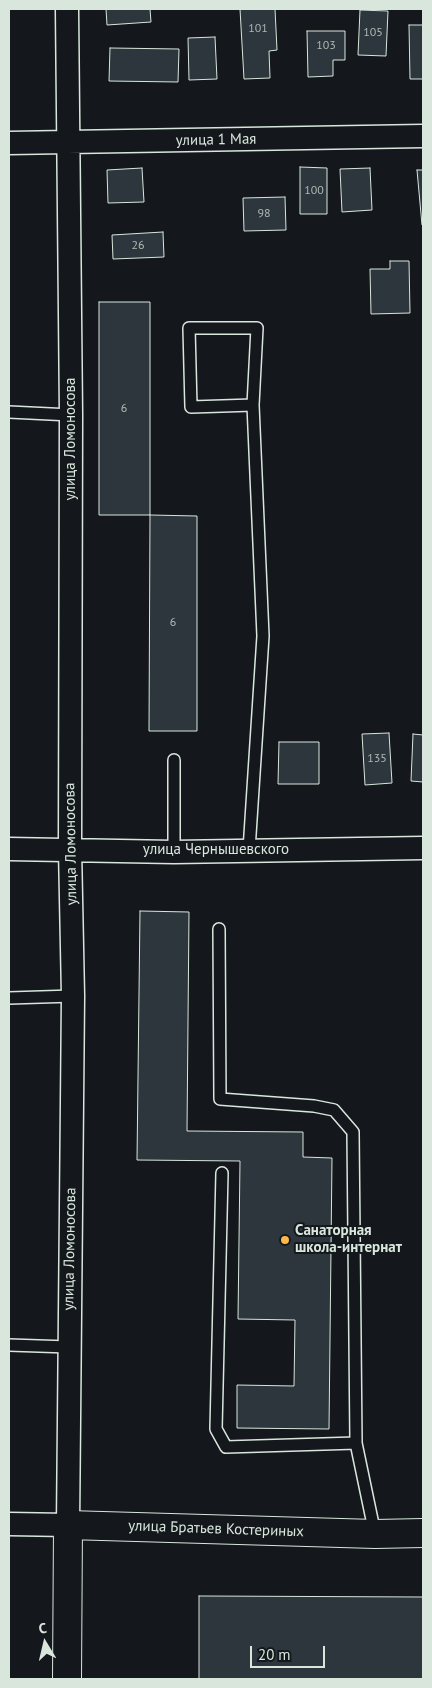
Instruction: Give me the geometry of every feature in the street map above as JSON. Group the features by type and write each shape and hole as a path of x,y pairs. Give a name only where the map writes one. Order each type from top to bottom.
{"street":[{"name":"улица Ломоносова","path":"67,9 71,415 70,849 73,996 67,1679"},
{"name":"улица 1 Мая","path":"9,143 423,136"},
{"name":"улица Чернышевского","path":"9,849 174,852 423,848"},
{"name":"улица Братьев Костериных","path":"9,1524 68,1524 376,1534 423,1533"}],"lane":[{"path":"249,850 263,636 253,405 257,328 189,328 191,407 253,405"},
{"path":"9,412 71,415"},
{"path":"174,760 174,852"},
{"path":"220,929 220,1099 314,1106 334,1110 353,1132 356,1443 376,1534"},
{"path":"9,998 73,996"},
{"path":"222,1173 216,1430 226,1448 356,1443"},
{"path":"9,1345 69,1347"}],"building":[{"path":"106,9 150,9 151,22 107,25"},
{"path":"240,9 275,9 277,50 269,51 270,78 244,79"},
{"path":"360,10 388,11 386,56 358,55"},
{"path":"409,25 423,25 423,79 410,79"},
{"path":"307,31 345,31 345,60 333,60 333,76 308,77"},
{"path":"215,37 217,79 189,80 188,38"},
{"path":"110,48 179,49 178,82 109,81"},
{"path":"300,167 327,168 327,214 300,214"},
{"path":"142,168 144,202 108,203 107,170"},
{"path":"370,168 372,210 342,212 340,169"},
{"path":"417,170 423,170 423,225 422,225"},
{"path":"285,197 286,230 244,231 243,198"},
{"path":"163,232 164,257 113,259 112,235"},
{"path":"390,261 409,261 410,313 371,314 370,269 390,269"},
{"path":"99,302 150,302 150,515 99,515"},
{"path":"150,515 197,516 197,731 149,731"},
{"path":"389,733 392,783 365,785 362,734"},
{"path":"413,734 423,735 423,782 411,781"},
{"path":"279,742 319,742 319,784 278,784"},
{"name":"Санаторная школа-интернат","path":"140,911 189,912 187,1131 303,1132 303,1157 332,1158 329,1429 237,1428 237,1385 294,1386 295,1320 238,1319 240,1161 137,1160"},
{"path":"199,1596 423,1597 423,1679 199,1679"}],"place":[{"name":"Санаторная школа-интернат","path":"285,1240"}]}
